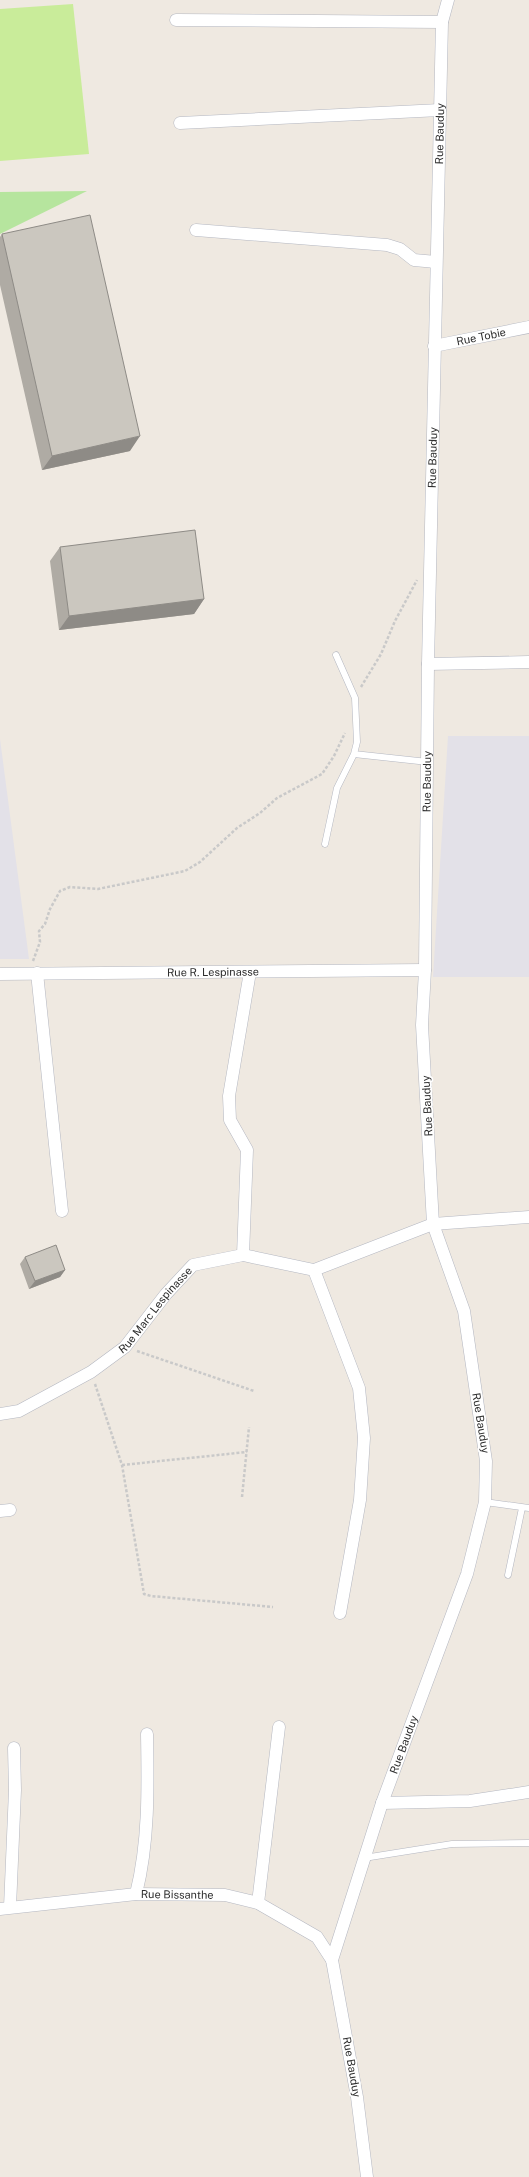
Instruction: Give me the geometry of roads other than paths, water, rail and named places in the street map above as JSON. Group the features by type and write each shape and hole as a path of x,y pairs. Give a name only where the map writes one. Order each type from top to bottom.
{"street":[{"name":"Rue Bauduy","path":"368,2177 358,2097 332,1960 382,1803 467,1574 485,1502 486,1461 464,1311 433,1224 422,1025 425,970 428,664 442,22 448,0"},
{"path":"176,20 442,22"},
{"path":"180,123 440,110"},
{"path":"196,230 387,245 400,249 414,260 436,262"},
{"name":"Rue Tobie","path":"434,346 529,327"},
{"path":"428,664 529,662"},
{"name":"Rue R. Lespinasse","path":"0,974 425,970"},
{"path":"243,1255 247,1150 230,1120 229,1096 250,972"},
{"path":"34,973 62,1211"},
{"path":"340,1613 360,1500 364,1438 359,1388 314,1270 433,1224 529,1217"},
{"name":"Rue Marc Lespinasse","path":"0,1414 19,1410 91,1372 125,1347 166,1294 193,1265 243,1255 314,1270"},
{"path":"258,1903 279,1727"},
{"path":"136,1894 141,1872 146,1827 148,1785 147,1734"},
{"path":"5,1908 15,1790 14,1748"},
{"path":"382,1803 470,1801 529,1792"},
{"name":"Rue Bissanthe","path":"5,1908 136,1894 224,1895 258,1903 317,1937 332,1960"}],"lane":[{"path":"325,844 337,788 354,754 357,742 355,698 336,655"},
{"path":"354,754 428,762"},
{"path":"485,1502 529,1508"},
{"path":"508,1575 522,1508"},
{"path":"364,1858 452,1844 529,1843"}]}
